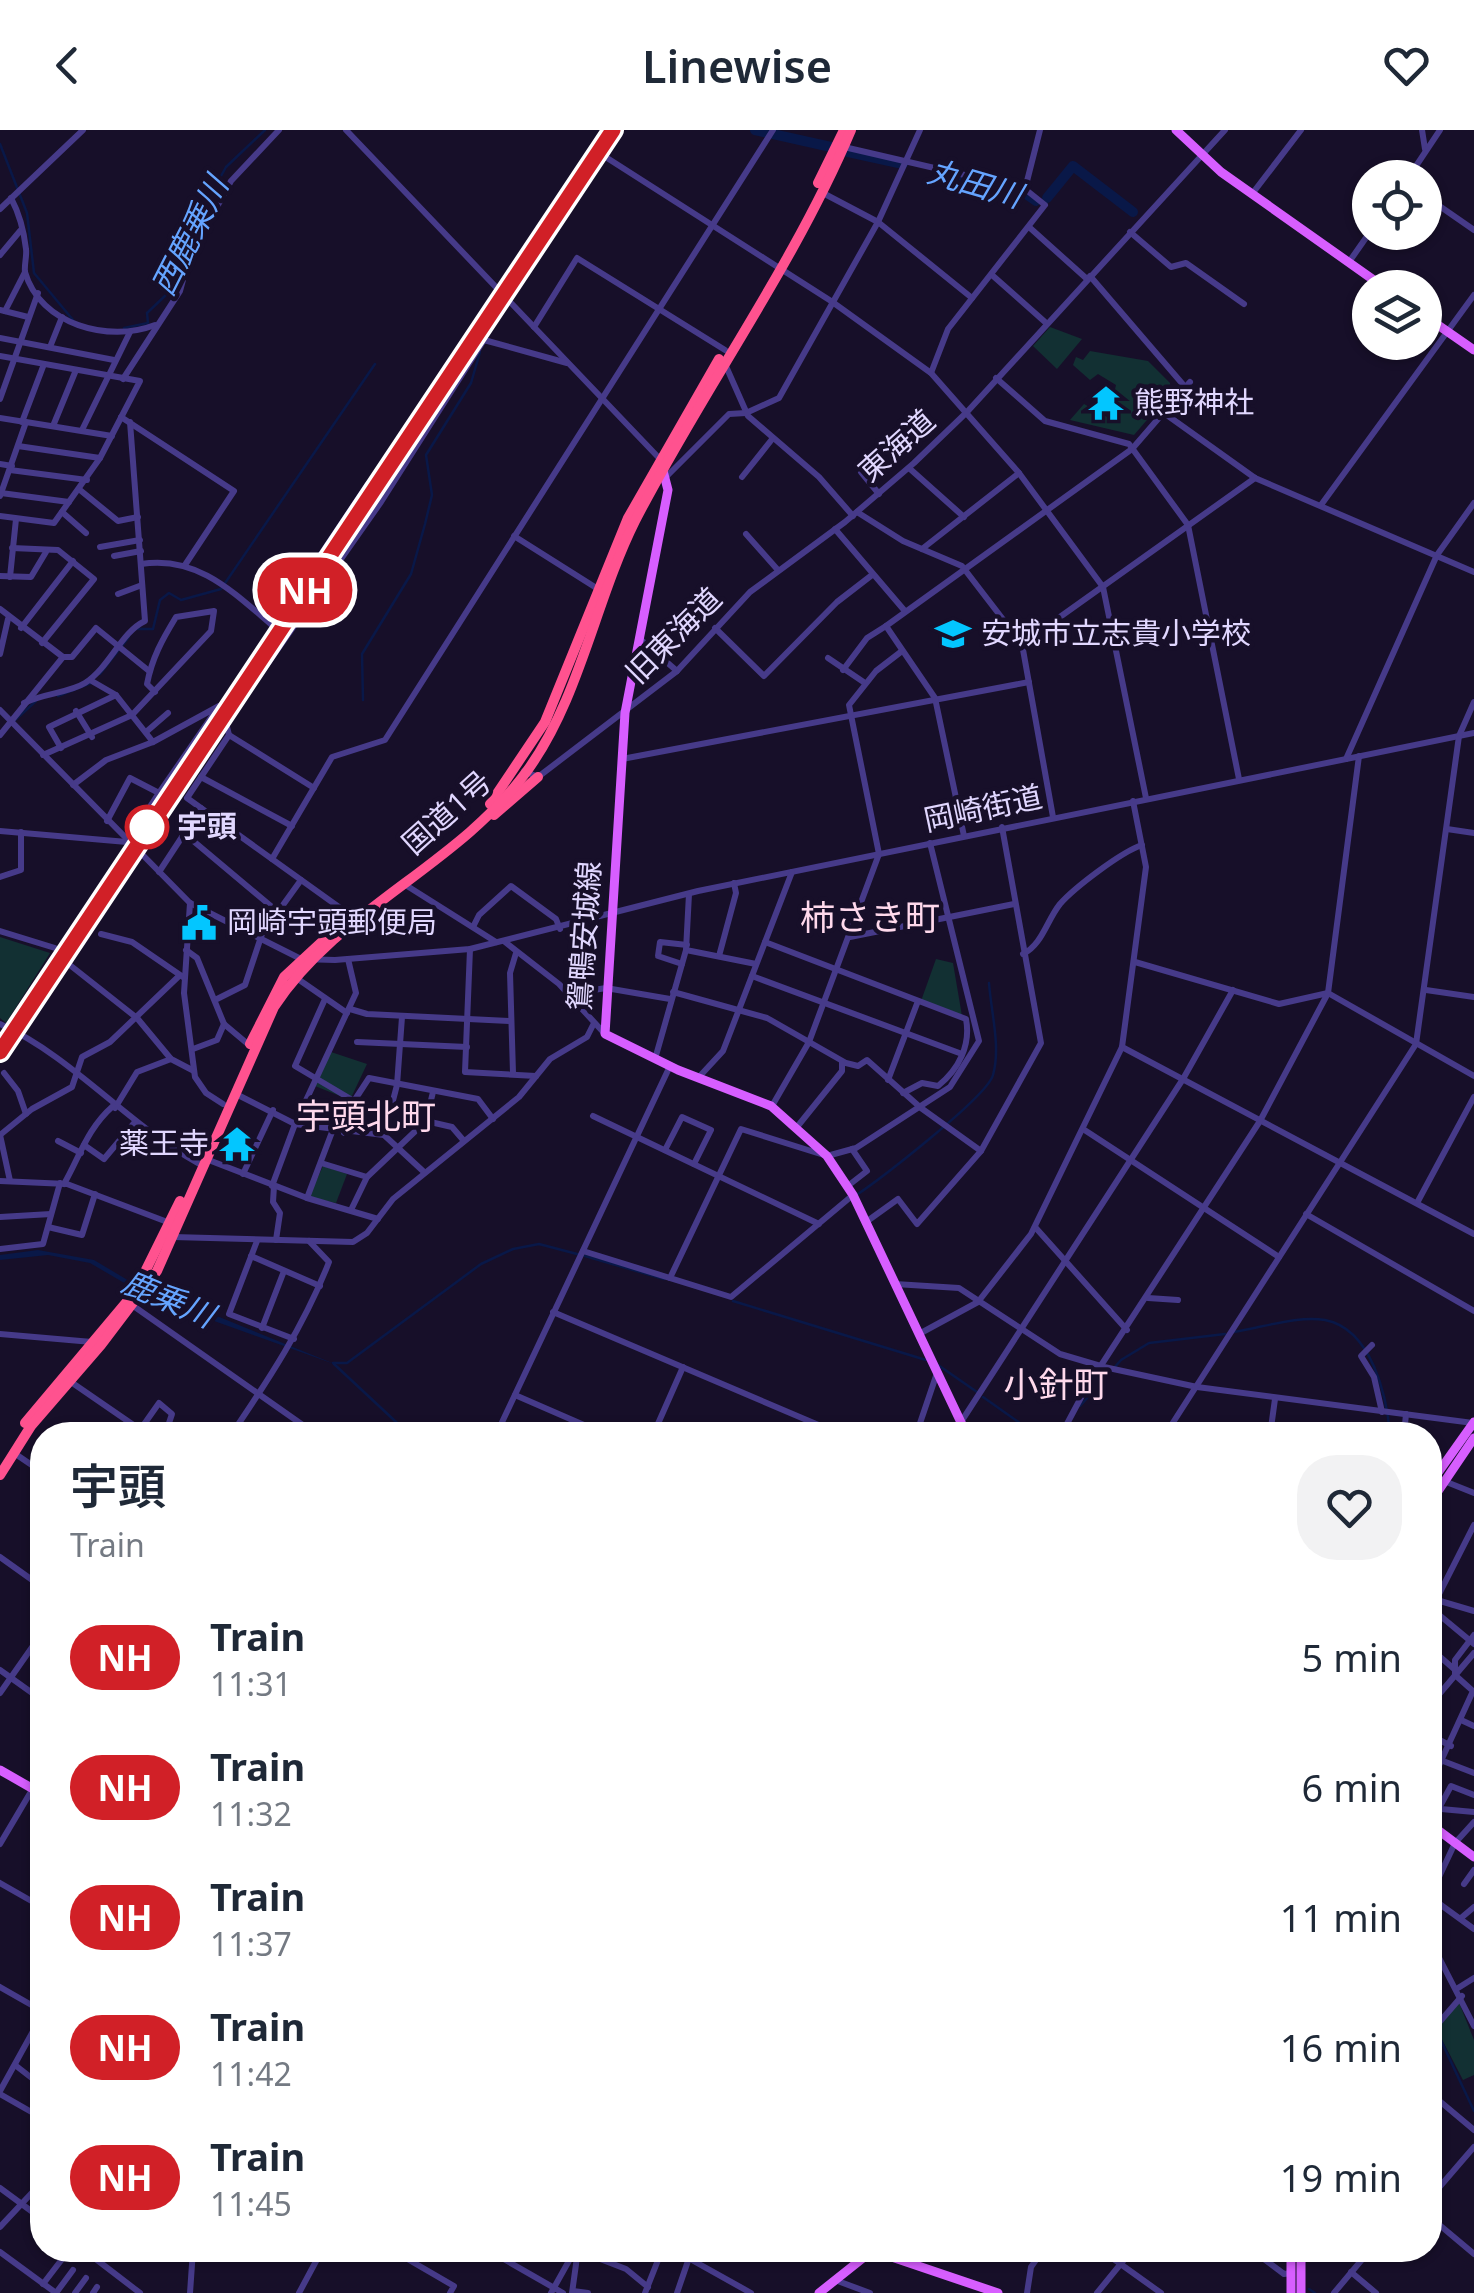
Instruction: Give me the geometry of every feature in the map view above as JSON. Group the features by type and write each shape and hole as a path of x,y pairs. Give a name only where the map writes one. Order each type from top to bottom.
{"highway":[{"name":"国道1号","path":"32,1422 137,1294 173,1238 223,1104 265,1008 305,959 350,915 481,815 522,770 553,706 598,589 725,350 777,269 844,130"},
{"name":"国道1号","path":"36,1422 93,1342 137,1294 274,1007 305,959 487,817 522,770 561,708 624,544 663,468 820,192 851,130"},
{"path":"487,817 500,812 538,777"},
{"name":"国道1号","path":"0,1462 30,1425"},
{"name":"国道1号","path":"0,1475 30,1430"}],"main road":[{"path":"1176,130 1252,194 1360,270"},
{"path":"1442,328 1474,350"},
{"name":"鴛鴨安城線","path":"663,468 668,490 625,713 605,1034 670,1066 772,1106 828,1156 851,1190 961,1422"},
{"path":"1442,1468 1474,1423"},
{"path":"1442,1471 1474,1438"},
{"path":"0,1770 30,1787"},
{"path":"1442,1833 1474,1856"},
{"path":"819,2293 857,2262"},
{"path":"907,2262 998,2293"},
{"path":"1291,2262 1291,2293"},
{"path":"1301,2262 1301,2293"}],"street":[{"path":"0,208 84,130"},
{"path":"122,379 180,291 190,258 231,181 279,130"},
{"path":"346,130 663,468 729,414 746,412 779,398 878,222 920,130"},
{"path":"272,859 332,757 385,740 773,130"},
{"path":"1025,189 1040,130"},
{"path":"967,412 1045,322 1226,130"},
{"path":"1252,194 1302,130"},
{"path":"1422,130 1425,150"},
{"path":"1419,160 1440,130"},
{"path":"844,147 1025,189 1045,205 948,330 932,373"},
{"path":"604,156 831,301 932,373 1019,473 1103,587 1146,798"},
{"path":"820,192 878,222 972,298"},
{"path":"11,198 19,213 26,252 25,272 2,311 28,317"},
{"path":"1442,208 1474,230"},
{"path":"843,670 867,638 1132,449 1188,385 1088,278 1028,227"},
{"path":"0,254 20,231"},
{"path":"1130,232 1171,267 1186,263 1244,304"},
{"path":"1349,262 1357,250"},
{"path":"534,327 577,258 725,350"},
{"path":"25,272 38,293 73,326 114,334 156,324"},
{"path":"992,274 1045,322"},
{"path":"0,399 38,293"},
{"path":"1321,505 1474,295"},
{"path":"50,347 62,317"},
{"path":"82,430 131,331"},
{"path":"0,338 114,360"},
{"path":"314,788 229,735 226,722 380,502 484,340 567,363"},
{"path":"0,356 140,382 87,480 54,523 0,516"},
{"path":"44,364 1,494 69,502"},
{"path":"724,364 746,412 773,438 820,477 855,514 965,568 1022,644 1054,817"},
{"path":"52,426 76,370"},
{"path":"996,378 1045,421 1132,449 1188,525 1239,779"},
{"name":"東海道","path":"855,514 967,412"},
{"path":"1164,412 1255,478 1474,572"},
{"path":"121,416 234,491 185,566"},
{"path":"0,418 112,436"},
{"path":"91,682 134,626 145,621 130,422"},
{"path":"742,476 773,438"},
{"path":"18,446 100,458"},
{"path":"0,464 87,480"},
{"path":"909,468 964,517"},
{"path":"861,472 879,494"},
{"path":"920,549 1019,473"},
{"path":"1022,644 1255,478"},
{"path":"141,564 165,560 225,584 273,626 368,484"},
{"path":"80,490 118,521 138,517"},
{"path":"1346,759 1437,555 1474,503"},
{"path":"62,512 86,533"},
{"name":"旧東海道","path":"538,777 677,671 777,569 855,514"},
{"path":"10,577 16,518"},
{"path":"835,530 904,610"},
{"path":"746,534 777,569"},
{"path":"514,536 598,589"},
{"path":"100,547 140,540"},
{"path":"12,548 58,550 94,579 42,643"},
{"path":"114,556 141,551"},
{"path":"0,576 31,577 46,552"},
{"path":"20,628 73,561"},
{"path":"715,628 764,676 837,602 872,575"},
{"path":"118,594 124,588 142,584"},
{"path":"0,609 20,628 63,656 72,657 96,628 149,671"},
{"path":"43,755 92,737 132,715 155,692 210,631 214,611 176,617 156,648 149,671 147,684 155,692"},
{"path":"0,654 9,618"},
{"path":"886,626 935,698 964,836"},
{"path":"640,639 677,671"},
{"path":"772,1106 809,1042 879,854 848,705 865,683 902,651"},
{"path":"0,735 63,656"},
{"path":"828,658 865,683"},
{"path":"24,703 91,682 102,684 116,695 154,742"},
{"path":"622,759 1028,682"},
{"path":"60,748 48,727 116,695"},
{"path":"1173,1422 1416,1044 1459,736 1474,702"},
{"path":"72,784 106,760 154,742 220,706 159,794 130,844"},
{"path":"0,710 190,903 305,959"},
{"path":"76,711 92,737"},
{"path":"146,732 168,713"},
{"name":"岡崎街道","path":"305,959 470,949 734,883 1474,733"},
{"path":"229,735 187,798 350,915"},
{"path":"1069,1422 1260,1121 1328,992 1359,756"},
{"path":"522,770 538,777"},
{"path":"201,777 292,826"},
{"path":"107,821 130,778 159,794"},
{"path":"919,1334 978,1302 1035,1227 1122,1047 1146,866 1133,801"},
{"path":"158,872 201,808"},
{"path":"866,1222 898,1200 916,1224 981,1152 1041,1044 1002,827"},
{"path":"1448,829 1474,832"},
{"path":"0,831 130,844"},
{"path":"0,877 22,870 21,832"},
{"path":"185,834 278,912"},
{"path":"670,1278 741,1129 828,1156 852,1150 956,1082 979,1040 952,917 930,842"},
{"path":"1024,954 1051,922 1060,903 1118,856 1142,845"},
{"path":"698,1077 723,1051 792,871"},
{"path":"217,999 245,986 261,940 301,880"},
{"path":"719,956 734,883"},
{"path":"404,884 516,952 569,994 605,1034"},
{"path":"473,927 479,915 511,886 556,919 560,929"},
{"path":"654,1058 686,947 689,894"},
{"path":"190,903 182,976 195,1074 206,1093 223,1104"},
{"path":"850,936 1014,904"},
{"path":"0,931 55,948"},
{"path":"101,934 132,942 182,976"},
{"path":"78,942 66,962 138,1018 171,1059 195,1074"},
{"path":"682,964 658,956 660,942 756,964"},
{"path":"765,942 966,1020 970,1040 950,1076 938,1086 922,1082 903,1094"},
{"path":"470,949 465,1072 538,1076"},
{"path":"186,950 197,958 224,1024 249,1045"},
{"path":"513,1073 510,973 516,952"},
{"path":"276,1240 280,1213 273,1202 273,1186 295,1124 356,994 348,959"},
{"path":"1135,962 1279,1004 1328,992 1474,1076"},
{"path":"10,1181 0,1135 26,1114 66,1091 78,1078 82,1057 138,1018 182,976"},
{"path":"752,976 962,1054"},
{"path":"294,977 349,1011 510,1021"},
{"path":"569,994 606,988 739,1007 842,1062 858,1066 867,1060 903,1094 981,1152"},
{"path":"961,1422 1183,1079 1233,990"},
{"path":"1425,990 1474,997"},
{"path":"325,999 295,1066 354,1101"},
{"path":"888,1080 918,1001"},
{"path":"384,1135 397,1085 402,1016"},
{"path":"0,1024 135,1122 202,1161 378,1219"},
{"path":"193,1049 217,1040 224,1024"},
{"path":"587,1037 593,1025"},
{"path":"173,1238 353,1242 424,1172 494,1118 550,1059 587,1037 605,1034"},
{"path":"357,1042 467,1048"},
{"path":"1122,1047 1474,1234"},
{"path":"0,1250 44,1244 62,1183 82,1149 84,1136 114,1107 137,1072 171,1059"},
{"path":"797,1127 842,1071 842,1062"},
{"path":"502,1422 670,1066"},
{"path":"4,1073 26,1114"},
{"path":"344,1133 354,1101 369,1078 478,1099 494,1118"},
{"path":"351,1211 367,1177 426,1121 434,1092"},
{"path":"235,1094 295,1124 332,1132 384,1135 424,1172"},
{"path":"1417,1203 1474,1097"},
{"path":"243,1174 272,1110"},
{"path":"593,1116 818,1224"},
{"path":"665,1150 682,1117 711,1130 694,1164"},
{"path":"426,1121 452,1127 464,1141"},
{"path":"58,1141 104,1159 135,1122"},
{"path":"1082,1129 1279,1257"},
{"path":"307,1198 332,1132"},
{"path":"582,1253 731,1297 818,1224 867,1171 852,1150"},
{"path":"321,1163 367,1177"},
{"path":"0,1181 62,1183 170,1223"},
{"path":"48,1227 82,1234 95,1194"},
{"path":"0,1217 51,1214"},
{"path":"1306,1214 1474,1311"},
{"path":"1035,1227 1068,1258 1126,1330"},
{"path":"257,1240 229,1314 292,1344"},
{"path":"239,1422 292,1344 320,1286 329,1262 308,1241"},
{"path":"251,1256 320,1286"},
{"path":"262,1328 284,1271"},
{"path":"895,1284 947,1286 969,1292 978,1302 1060,1354 1104,1367 1197,1388 1474,1423"},
{"path":"137,1294 299,1422"},
{"path":"1148,1298 1178,1300"},
{"path":"554,1312 813,1422"},
{"path":"0,1334 93,1342"},
{"path":"1372,1345 1361,1356 1374,1377 1382,1412"},
{"path":"659,1422 683,1367"},
{"path":"920,1422 937,1373"},
{"path":"67,1379 129,1422"},
{"path":"514,1395 577,1422"},
{"path":"1271,1422 1274,1399"},
{"path":"146,1422 159,1403 172,1414 169,1422"},
{"path":"1405,1422 1406,1414"},
{"path":"13,1453 30,1464"},
{"path":"1442,1481 1474,1493"},
{"path":"1442,1585 1474,1525"},
{"path":"0,1557 30,1578"},
{"path":"1442,1602 1474,1611"},
{"path":"1442,1619 1472,1640 1455,1660 1455,1672"},
{"path":"0,1693 30,1650"},
{"path":"1442,1689 1474,1653"},
{"path":"1442,1660 1473,1691 1442,1763 1474,1773"},
{"path":"0,1670 30,1691"},
{"path":"1462,1720 1474,1726"},
{"path":"1442,1742 1450,1746"},
{"path":"1442,1784 1474,1795"},
{"path":"1442,1798 1451,1786"},
{"path":"0,1844 30,1802"},
{"path":"1442,1809 1474,1812"},
{"path":"1442,1871 1455,1843 1474,1822"},
{"path":"1464,1884 1474,1870"},
{"path":"0,1884 30,1900"},
{"path":"1442,1905 1474,1929"},
{"path":"1461,1918 1474,1906"},
{"path":"1442,1961 1474,2026"},
{"path":"1458,1988 1474,1978"},
{"path":"0,1987 30,2006"},
{"path":"1442,2019 1462,1996"},
{"path":"30,2036 0,2092 30,2111"},
{"path":"15,2065 30,2077"},
{"path":"1442,2104 1474,2130"},
{"path":"1442,2184 1474,2146"},
{"path":"0,2188 30,2209"},
{"path":"0,2227 30,2195"},
{"path":"1442,2226 1474,2254"},
{"path":"0,2252 56,2293 72,2270"},
{"path":"44,2284 60,2262"},
{"path":"100,2262 140,2293"},
{"path":"190,2293 192,2262"},
{"path":"298,2293 315,2262"},
{"path":"419,2262 454,2286 450,2293"},
{"path":"507,2262 563,2293"},
{"path":"552,2290 570,2262"},
{"path":"576,2262 573,2292 588,2293"},
{"path":"608,2262 626,2269 646,2290 657,2262"},
{"path":"677,2293 688,2262"},
{"path":"696,2262 751,2293"},
{"path":"1027,2293 1035,2262"},
{"path":"1118,2262 1161,2293"},
{"path":"1268,2262 1284,2274 1291,2274"},
{"path":"1334,2293 1360,2262"},
{"path":"1097,2293 1121,2264"},
{"path":"1351,2272 1376,2293"},
{"path":"75,2293 86,2278"},
{"path":"834,2280 870,2293"}],"green space":[{"path":"1050,327 1082,339 1057,369 1033,346"},
{"path":"1090,351 1148,361 1170,383 1171,392 1134,435 1070,420 1084,404 1114,421 1120,415 1112,402 1116,385 1098,374 1090,380 1073,365 1076,357 1083,360"},
{"path":"0,937 50,953 6,1023 0,1018"},
{"path":"936,959 953,963 962,1016 921,1001"},
{"path":"331,1052 367,1064 350,1100 315,1086"},
{"path":"323,1166 347,1174 336,1203 309,1197"},
{"path":"1458,2000 1474,2040 1474,2075 1463,2080 1442,2040 1442,2020"}],"water":[{"name":"鹿乗川","path":"38,1250 94,1260 151,1294 185,1303 337,1365 150,1298 90,1263 48,1255 0,1260 0,1255"}],"waterway":[{"name":"西鹿乗川","path":"124,328 148,323 147,313 167,294 185,241 226,167 265,130"},
{"name":"丸田川","path":"755,130 831,147"},
{"name":"西鹿乗川","path":"0,144 27,213 34,273 73,320"},
{"name":"丸田川","path":"848,152 903,164"},
{"name":"丸田川","path":"1047,198 1073,166 1133,212"},
{"name":"丸田川","path":"939,172 1023,192 1036,201"},
{"path":"363,700 362,654 411,574 425,524 432,495 426,455 471,383 480,352"},
{"path":"138,629 153,629 160,600 169,593 181,600 221,589 375,364"},
{"path":"100,674 129,637"},
{"path":"58,696 91,683"},
{"path":"14,721 36,701"},
{"path":"855,1196 931,1138 972,1101 993,1075 995,1029 989,983"},
{"path":"333,1363 347,1363 481,1264 513,1249 539,1244 577,1254"},
{"path":"585,1256 664,1279"},
{"path":"733,1301 926,1360"},
{"path":"1233,1332 1303,1319 1325,1320 1341,1326 1355,1336 1374,1367 1388,1422"},
{"path":"1080,1406 1121,1360 1149,1343 1225,1334"},
{"path":"334,1364 396,1422"},
{"path":"938,1365 977,1392"},
{"path":"983,1397 1018,1422"},
{"path":"1442,2043 1474,2111"},
{"path":"1309,2289 1315,2293"}],"railway":[{"path":"0,1058 616,130"}],"train":[{"name":"NH","path":"0,1052 64,950 613,130"}],"place":[{"name":"熊野神社","path":"1106,403"},
{"name":"安城市立志貴小学校","path":"953,634"},
{"name":"宇頭","path":"147,827"},
{"name":"岡崎宇頭郵便局","path":"199,923"},
{"name":"薬王寺","path":"237,1144"}],"district":[{"name":"柿さき町","path":"870,918"},
{"name":"宇頭北町","path":"366,1117"},
{"name":"小針町","path":"1056,1385"}]}
